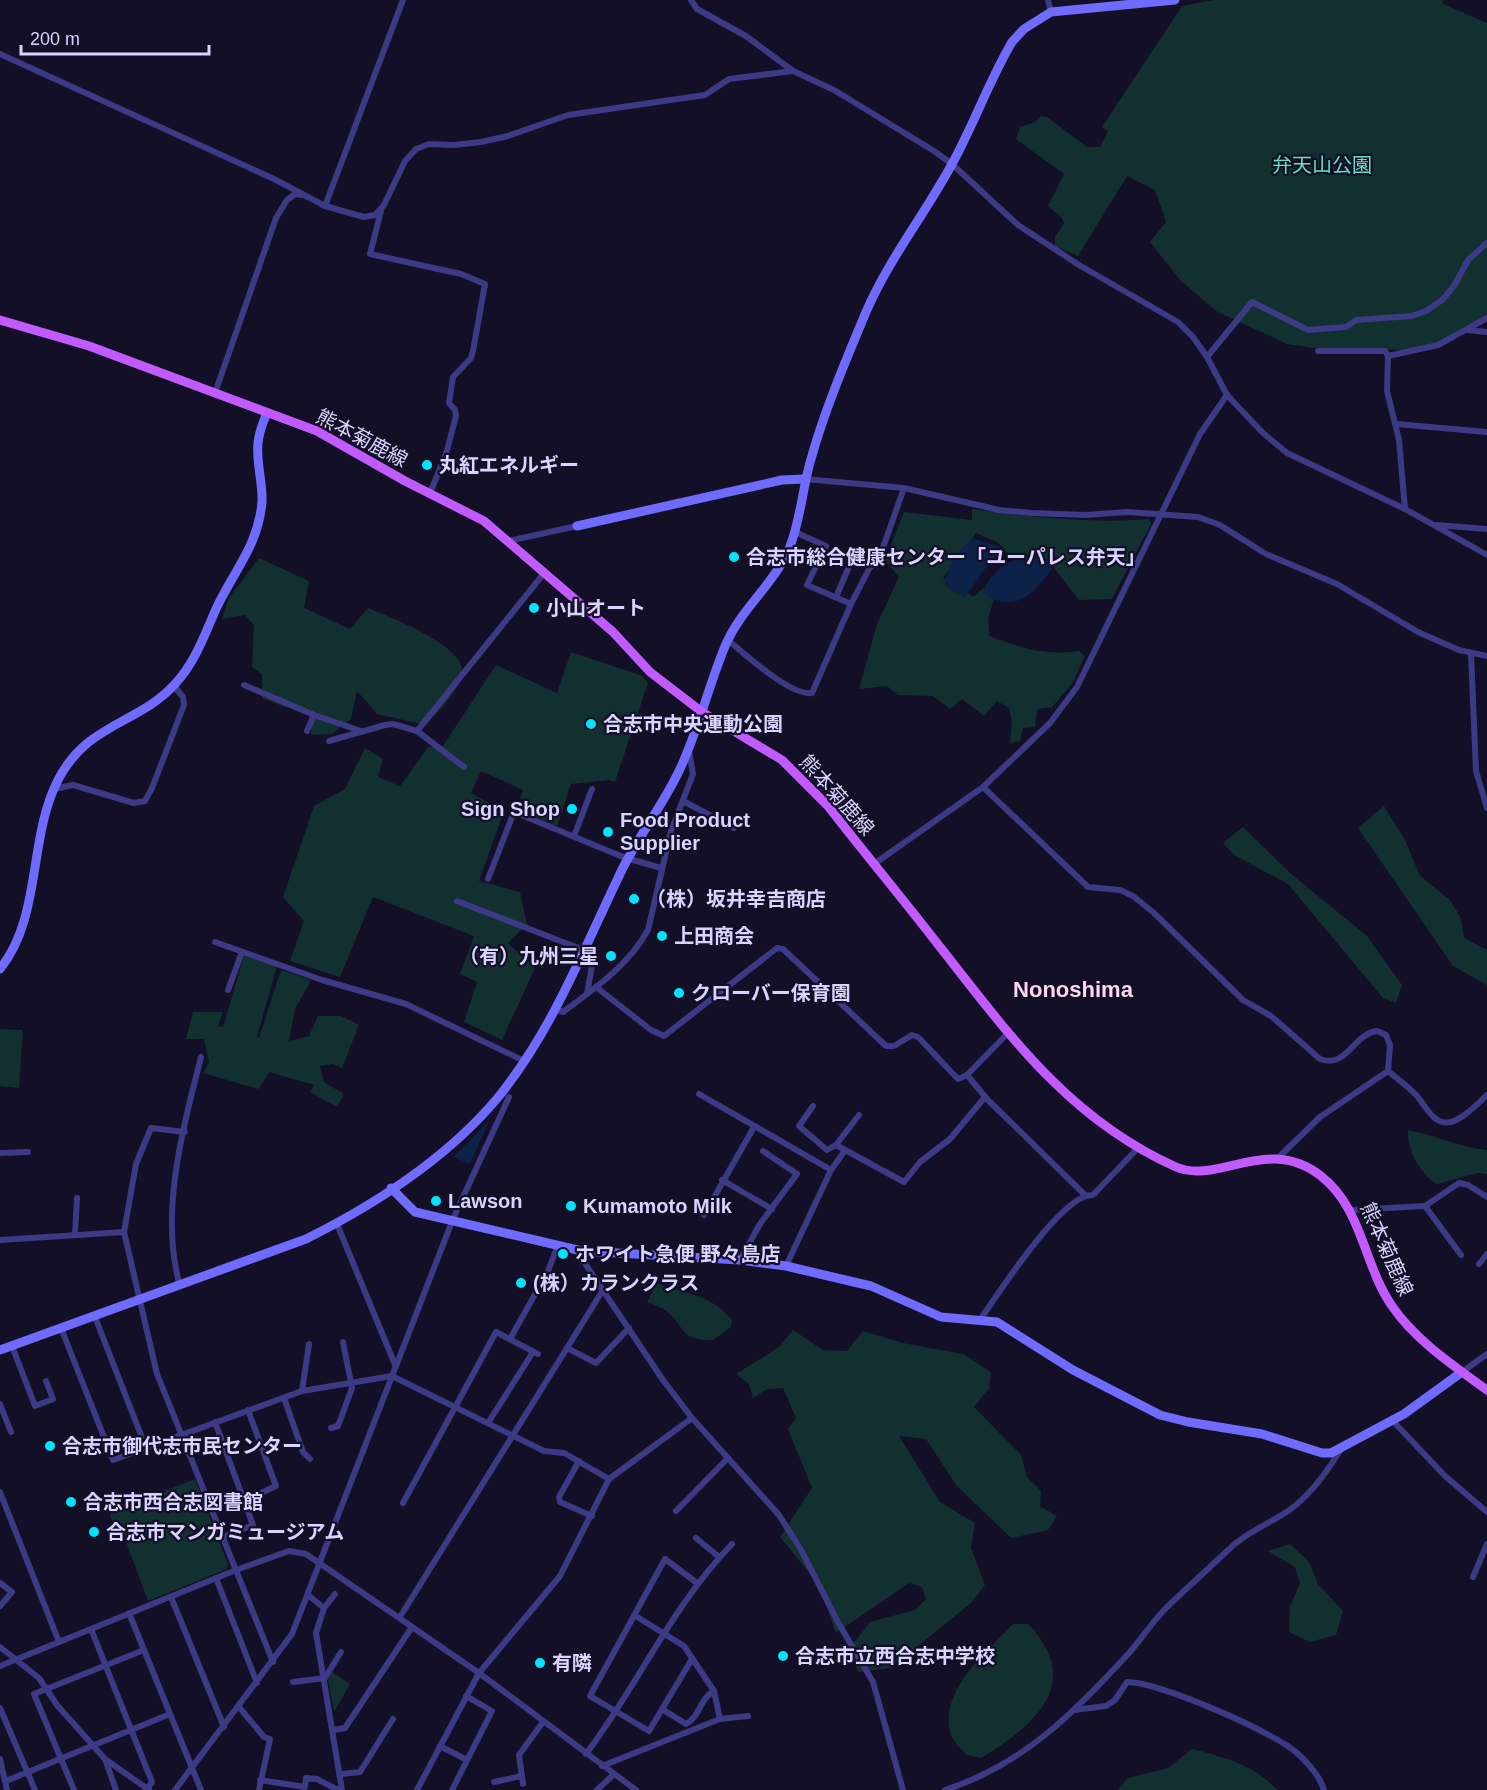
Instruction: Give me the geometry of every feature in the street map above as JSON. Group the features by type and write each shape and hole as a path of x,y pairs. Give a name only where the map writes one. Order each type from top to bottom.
{"main road":[{"name":"熊本菊鹿線","path":"0,320 89,346 317,432 484,521 613,632 650,672 702,712 782,760 800,775 874,864 1006,1034 1069,1097 1138,1148 1182,1169 1203,1170 1252,1160 1277,1159 1295,1163 1318,1174 1335,1188 1351,1210 1391,1306 1420,1336 1487,1390"}],"street":[{"path":"325,206 403,0"},
{"path":"691,0 697,9 746,36 793,71 879,116 952,164 1018,225 1079,265 1178,322 1193,337 1207,357 1227,395 1263,433 1287,453 1406,509 1487,555"},
{"path":"1048,0 1051,12"},
{"path":"0,1350 306,1239 337,1224 445,1149 470,1127 499,1096 524,1061 555,1008 586,951 628,857 670,788 689,749 728,640 788,552 795,532 805,479 821,427 874,294 952,164 1012,42 1024,29 1051,12 1175,0"},
{"path":"0,54 274,179 325,206 364,217 375,215 382,208"},
{"path":"430,493 446,454 456,416 455,410 449,403 450,387 453,377 471,358 485,284 461,274 370,254 382,208 405,161 416,149 429,144 454,145 481,142 508,136 568,115 705,95 729,79 793,71"},
{"path":"215,393 276,218 287,200 295,194 302,195"},
{"path":"1207,357 1251,302 1308,330 1346,327 1356,320 1412,316 1426,311 1442,300 1454,286 1468,260 1487,243"},
{"path":"1388,356 1438,345 1487,318"},
{"path":"1467,330 1487,332"},
{"path":"1318,351 1385,351 1388,356 1387,391 1396,424 1406,509"},
{"path":"874,864 983,787 1050,723 1077,687 1092,661 1159,514 1200,434 1227,395"},
{"path":"0,969 8,959 22,926 54,789 64,770 88,742 159,698 174,686 197,655 216,610 254,541 262,500 258,443 267,413"},
{"path":"1396,424 1487,432"},
{"path":"508,541 782,480 805,479 904,488 999,510 1086,515 1127,512 1198,517 1220,525 1266,554 1337,584 1418,632 1471,654 1487,656"},
{"path":"728,640 770,673 794,688 812,693 851,604 869,569 879,559 904,488"},
{"path":"1435,525 1487,529"},
{"path":"795,532 826,546 807,585 851,604"},
{"path":"836,597 848,569"},
{"path":"417,730 545,572"},
{"path":"1471,654 1476,771 1487,808"},
{"path":"244,685 314,715 362,732"},
{"path":"54,789 73,785 134,803 145,801 184,705 183,697 174,686"},
{"path":"307,731 314,715"},
{"path":"329,741 393,724 417,730 464,767"},
{"path":"555,1008 563,1012 619,969 640,944 648,930 661,868 693,774 689,749"},
{"path":"983,787 1088,887 1120,890 1133,896 1154,913 1243,1000 1278,1022 1320,1059 1330,1063 1338,1060 1365,1034 1377,1030 1386,1035 1390,1045 1388,1071"},
{"path":"574,836 592,789"},
{"path":"682,801 734,828"},
{"path":"488,879 514,812 622,857 661,868"},
{"path":"457,901 594,954 587,994"},
{"path":"215,942 322,980 406,1004 524,1061"},
{"path":"596,987 651,1030 664,1036 777,948 783,949 886,1046 894,1046 912,1035 918,1036 955,1077 960,1079 1006,1034"},
{"path":"228,990 242,952"},
{"path":"180,1286 172,1259 174,1190 201,1057"},
{"path":"1388,1071 1409,1088 1437,1120 1444,1122 1454,1121 1466,1114 1487,1095"},
{"path":"1277,1159 1320,1117 1388,1071"},
{"path":"966,1075 985,1097 1086,1196"},
{"path":"699,1094 831,1170"},
{"path":"175,1790 292,1634 453,1219 509,1097"},
{"path":"836,1145 844,1152 901,1181 906,1181 920,1162 950,1139 985,1097"},
{"path":"813,1106 799,1126 827,1150 836,1145 859,1115"},
{"path":"704,1215 754,1127"},
{"path":"185,1132 152,1128 136,1164 124,1232 157,1374 273,1662"},
{"path":"980,1320 1052,1224 1086,1196 1094,1194 1138,1148"},
{"path":"0,1153 28,1152"},
{"path":"740,1260 797,1174 763,1152"},
{"path":"786,1266 831,1170 844,1152"},
{"path":"722,1180 772,1209"},
{"path":"1351,1210 1425,1206 1459,1183 1468,1185 1487,1197"},
{"path":"391,1188 415,1212 453,1219 582,1251 740,1260 786,1266 871,1286 941,1317 997,1322 1072,1370 1160,1415 1262,1434 1322,1453 1330,1453 1342,1447 1419,1404 1487,1354"},
{"path":"75,1234 77,1198"},
{"path":"1425,1206 1461,1256"},
{"path":"337,1224 396,1368"},
{"path":"0,1240 124,1232"},
{"path":"510,1339 548,1271 558,1245"},
{"path":"582,1251 586,1264 628,1328 692,1418 779,1515 873,1682 903,1790"},
{"path":"1479,1264 1487,1254"},
{"path":"400,1617 603,1290"},
{"path":"94,1317 146,1448"},
{"path":"61,1328 110,1458 113,1460 302,1391 392,1376 544,1451 564,1453 609,1479"},
{"path":"567,1348 596,1363 628,1328"},
{"path":"403,1503 496,1332 535,1353 488,1423"},
{"path":"331,1428 338,1426 352,1383 343,1342"},
{"path":"302,1391 309,1344"},
{"path":"12,1346 35,1406 52,1399 46,1381"},
{"path":"284,1398 303,1452 310,1459"},
{"path":"0,1404 11,1432"},
{"path":"244,1501 276,1486 248,1410"},
{"path":"417,1790 479,1673 560,1576 609,1479 692,1418"},
{"path":"1392,1420 1445,1476 1487,1512"},
{"path":"215,1422 253,1525 223,1537"},
{"path":"945,1790 978,1779 1019,1757 1074,1710 1130,1651 1167,1607 1228,1550 1249,1532 1302,1501 1329,1469 1342,1447"},
{"path":"676,1511 728,1458"},
{"path":"579,1461 559,1497 560,1502 592,1516"},
{"path":"0,1492 59,1642"},
{"path":"696,1538 719,1557"},
{"path":"586,1754 617,1713 697,1582 732,1544"},
{"path":"1473,1577 1487,1544"},
{"path":"0,1666 236,1570 289,1551 306,1554 321,1562 479,1673 636,1790"},
{"path":"692,1659 649,1731 590,1696 665,1559 697,1582"},
{"path":"216,1578 256,1683"},
{"path":"0,1583 12,1592 0,1606"},
{"path":"260,1780 304,1787 306,1778 317,1779 340,1790 341,1774 316,1633 324,1608 335,1594"},
{"path":"308,1595 324,1608"},
{"path":"171,1597 224,1727"},
{"path":"129,1613 201,1790"},
{"path":"634,1615 684,1646 714,1692 720,1719"},
{"path":"334,1730 345,1728 412,1628"},
{"path":"0,1647 17,1658 39,1678 57,1705 105,1759 148,1789 152,1782 91,1629"},
{"path":"74,1790 34,1694 144,1650"},
{"path":"325,1678 341,1652"},
{"path":"293,1682 325,1678"},
{"path":"1074,1710 1106,1706 1115,1700 1127,1682 1153,1686 1214,1708 1296,1752 1321,1780 1324,1790"},
{"path":"662,1709 687,1724 693,1720 708,1694 714,1692"},
{"path":"452,1790 492,1711 466,1696"},
{"path":"239,1707 264,1737 270,1739 259,1790"},
{"path":"0,1708 35,1790"},
{"path":"6,1781 170,1714"},
{"path":"602,1766 720,1719 748,1716"},
{"path":"341,1774 360,1772 393,1719"},
{"path":"523,1784 519,1755 543,1722"},
{"path":"440,1746 467,1760"},
{"path":"0,1759 7,1790"},
{"path":"105,1759 116,1790"},
{"path":"597,1790 614,1774"},
{"path":"494,1782 522,1776"}],"green space":[{"name":"弁天山公園","path":"1214,0 1442,0 1443,4 1487,23 1487,315 1437,342 1408,350 1314,348 1287,344 1216,311 1180,280 1150,242 1166,222 1155,190 1127,176 1078,256 1055,246 1055,237 1064,223 1062,218 1048,206 1064,174 1016,139 1020,127 1035,122 1041,116 1047,117 1087,147 1100,147 1108,131 1102,127 1182,6"},
{"path":"972,509 1083,520 1149,519 1151,524 1112,599 1079,600 1051,564 1024,553 1020,561 1013,560 999,543 976,533 943,578 974,597 983,588 995,595 988,619 989,636 1033,650 1079,651 1085,656 1072,684 1052,707 1037,709 1035,727 1023,728 1020,741 1010,743 1012,723 1009,708 997,701 984,716 962,699 950,709 933,696 898,695 887,686 859,689 877,624 899,577 885,560 904,512 972,520"},
{"path":"259,558 309,581 304,608 350,629 368,608 439,642 460,661 462,671 457,686 448,700 426,725 377,714 357,691 351,719 332,734 311,735 313,715 307,708 285,707 262,698 262,674 252,667 254,625 245,615 222,619 229,598"},
{"path":"571,652 643,676 648,683 615,782 608,780 571,784 557,826 523,812 527,801 520,798 523,790 481,771 471,793 504,811 479,881 520,892 527,924 508,943 535,968 502,1040 464,1022 477,982 460,974 474,936 373,897 340,977 290,961 304,921 283,897 314,806 345,789 365,748 383,759 378,777 400,786 429,746 441,749 496,665 557,693"},
{"path":"1384,806 1405,840 1420,876 1450,900 1461,918 1464,938 1487,950 1487,985 1453,966 1358,828"},
{"path":"1243,827 1290,873 1367,936 1402,985 1396,1003 1383,998 1288,884 1234,855 1223,843"},
{"path":"244,956 277,966 257,1037 259,1038 281,970 311,980 295,1009 289,1041 309,1036 318,1016 341,1016 359,1025 342,1068 333,1064 320,1066 324,1082 344,1094 337,1107 310,1092 314,1085 269,1072 259,1089 203,1073 209,1062 204,1039 186,1039 193,1012 223,1012 218,1026 223,1027"},
{"path":"0,1029 23,1030 19,1088 0,1086"},
{"path":"1408,1130 1487,1150 1487,1174 1478,1173 1437,1184 1425,1174 1416,1161 1408,1138"},
{"path":"657,1283 715,1304 732,1320 731,1327 713,1340 702,1340 688,1335 666,1311 647,1302"},
{"path":"793,1330 823,1350 847,1351 863,1331 903,1343 963,1354 991,1372 989,1388 974,1407 1021,1455 1027,1477 1041,1491 1040,1506 1057,1516 1048,1530 1011,1538 956,1485 926,1439 899,1436 940,1502 975,1523 971,1548 985,1585 971,1603 891,1668 858,1672 850,1648 870,1622 915,1610 926,1599 922,1587 909,1583 836,1633 819,1585 780,1537 812,1488 788,1429 796,1418 783,1388 767,1389 753,1398 749,1384 736,1374 779,1347"},
{"path":"195,1479 228,1564 227,1569 148,1601 125,1539 120,1539 110,1516 112,1512"},
{"path":"1290,1544 1309,1562 1318,1584 1343,1611 1336,1635 1310,1642 1289,1632 1290,1606 1300,1583 1295,1567 1268,1551"},
{"path":"1013,1624 1028,1624 1045,1645 1052,1665 1052,1684 1046,1701 1019,1732 1001,1745 981,1758 966,1755 950,1732 949,1716 952,1701 968,1672"},
{"path":"332,1672 350,1684 334,1712 328,1680"},
{"path":"1192,1749 1249,1768 1277,1790 1117,1790 1128,1778 1168,1768"}],"water":[{"path":"972,538 1006,549 990,562 965,597 950,590 945,584 951,565 958,553"},
{"path":"1026,556 1048,559 1054,564 1034,590 1022,599 1009,602 986,596 983,592 995,574 1012,561"},
{"path":"489,1121 470,1164 453,1157"}],"place":[{"name":"丸紅エネルギー","path":"427,465"},
{"name":"合志市総合健康センター「ユーパレス弁天」","path":"734,557"},
{"name":"小山オート","path":"534,608"},
{"name":"合志市中央運動公園","path":"591,724"},
{"name":"Sign Shop","path":"572,809"},
{"name":"Food Product Supplier","path":"608,832"},
{"name":"（株）坂井幸吉商店","path":"634,899"},
{"name":"上田商会","path":"662,936"},
{"name":"（有）九州三星","path":"611,956"},
{"name":"クローバー保育園","path":"679,993"},
{"name":"Lawson","path":"436,1201"},
{"name":"Kumamoto Milk","path":"571,1206"},
{"name":"ホワイト急便 野々島店","path":"563,1254"},
{"name":"(株）カランクラス","path":"521,1283"},
{"name":"合志市御代志市民センター","path":"50,1446"},
{"name":"合志市西合志図書館","path":"71,1502"},
{"name":"合志市マンガミュージアム","path":"94,1532"},
{"name":"合志市立西合志中学校","path":"783,1656"},
{"name":"有隣","path":"540,1663"}],"district":[{"name":"Nonoshima","path":"1073,989"}]}
